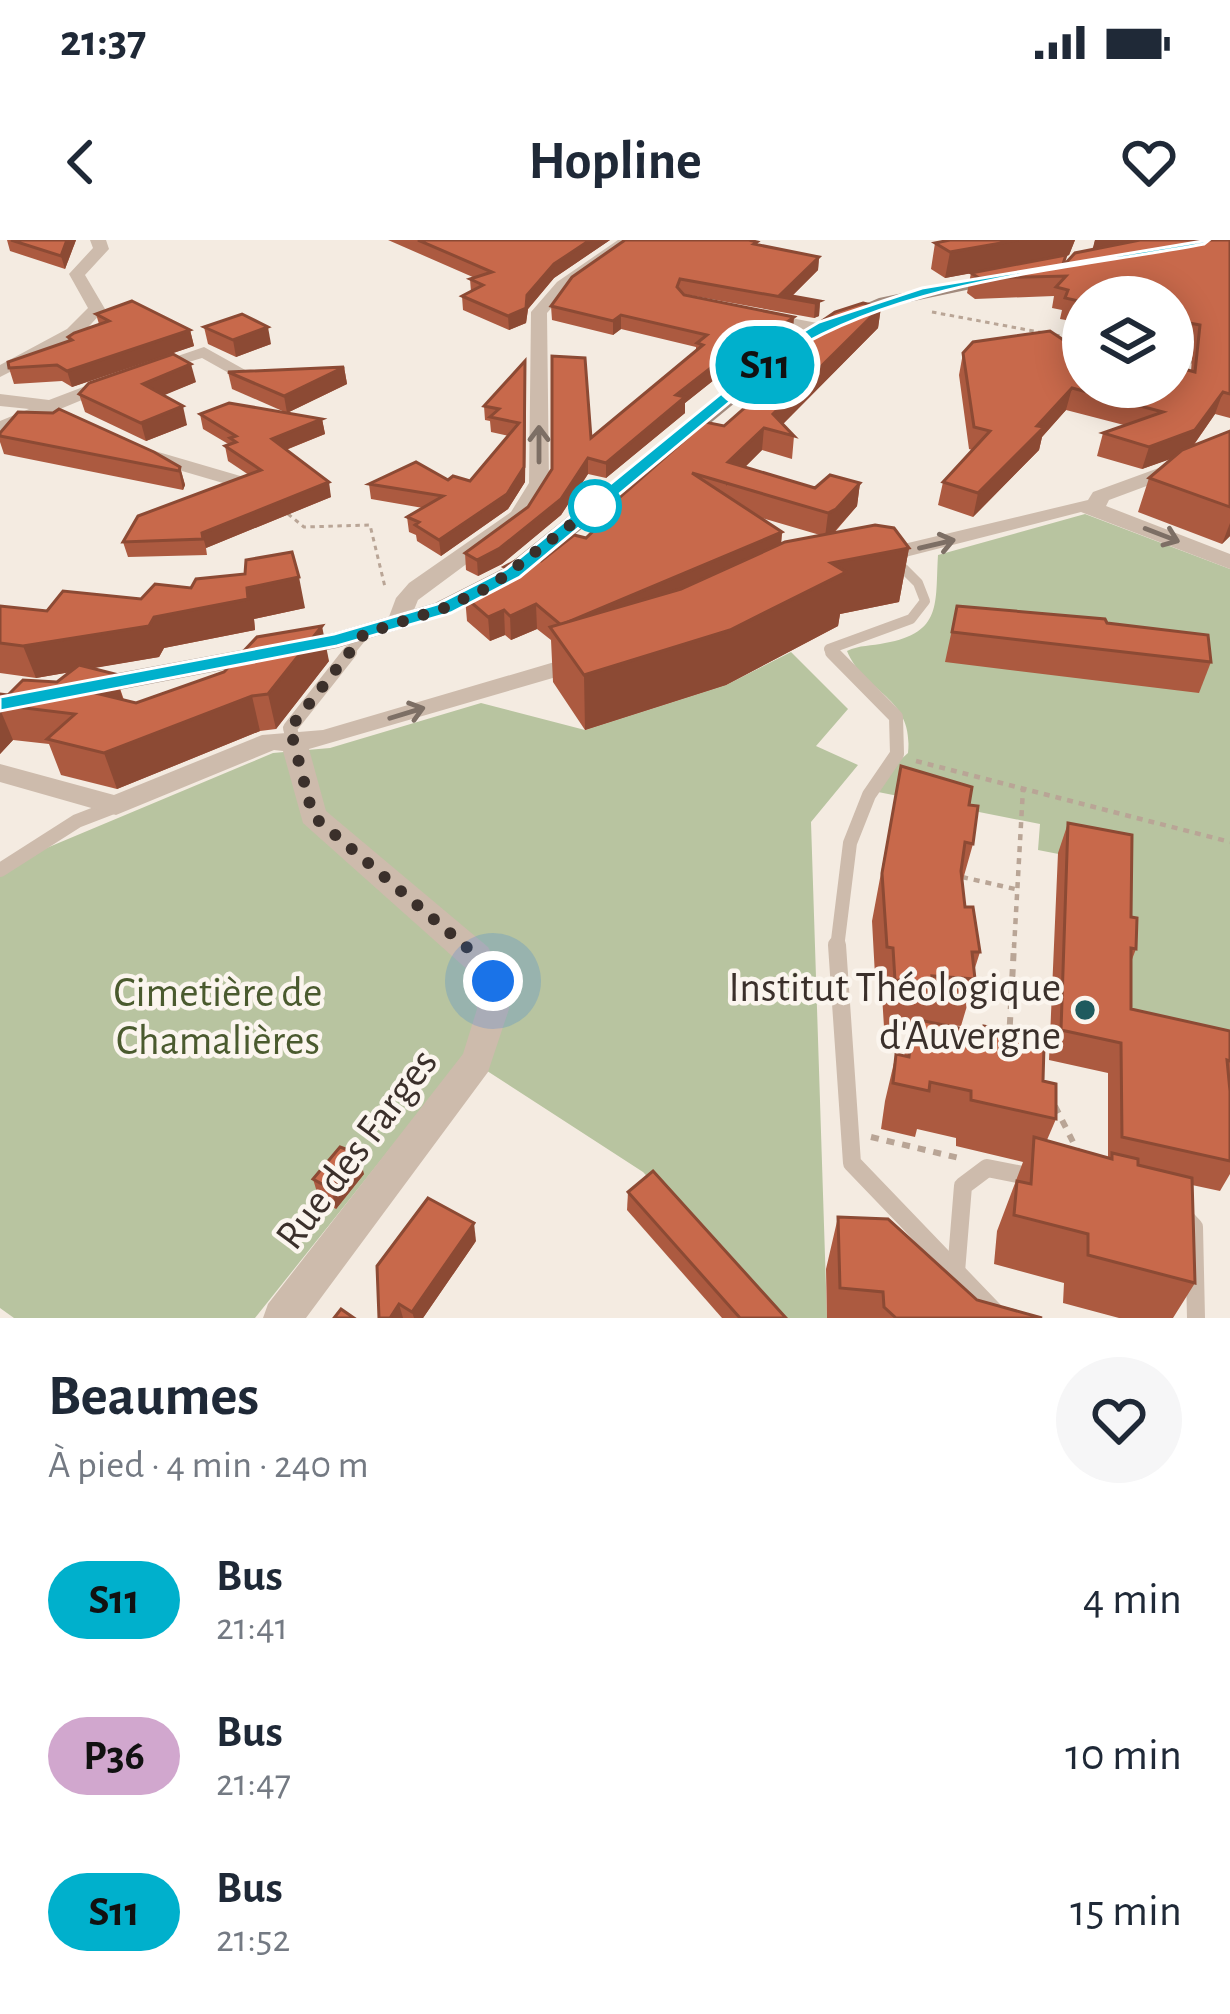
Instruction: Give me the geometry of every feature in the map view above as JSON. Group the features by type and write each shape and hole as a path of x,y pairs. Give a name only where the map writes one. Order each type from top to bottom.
{"main road":[{"path":"0,704 364,634 444,608 513,573 785,349 819,328 885,302 1027,272"}],"street":[{"path":"0,371 73,332 97,309 77,274 101,249 98,240"},
{"path":"399,622 406,598 519,516 529,502 539,483 539,312 563,285 628,240"},
{"path":"0,428 46,405 204,352 250,377"},
{"path":"0,400 46,405 82,422"},
{"path":"121,440 161,461 247,484"},
{"path":"1095,507 1100,496 1230,448"},
{"path":"851,563 1034,521 1072,507 1095,507 1230,562"},
{"path":"0,773 116,806 271,741 294,743 606,654"},
{"name":"Rue des Farges","path":"282,1318 476,1062 495,1016 493,981 477,956 313,816 294,743"}],"lane":[{"path":"771,318 819,328"},
{"path":"889,555 919,583 926,601 910,619 829,649 896,717 897,754 874,780 861,806 838,913 852,1163 997,1314 1013,1318"},
{"path":"294,743 290,728 364,634"},
{"path":"0,870 77,820 116,806"},
{"path":"956,1272 963,1186 987,1168 1053,1181"},
{"path":"1157,1205 1177,1210 1194,1227 1196,1318"}],"path":[{"path":"885,302 1062,336"},
{"path":"1194,363 1205,365"},
{"path":"247,484 304,527 370,525 382,559 386,593"},
{"path":"901,772 916,761 1230,842"},
{"path":"1009,1043 1023,789"},
{"path":"962,877 1018,889"},
{"path":"860,964 863,990"},
{"path":"862,980 875,981"},
{"path":"964,987 1012,997"},
{"path":"1048,1093 1088,1171"},
{"path":"868,1136 955,1156"}],"green space":[{"path":"1085,514 1230,569 1230,1064 1118,1040 1120,866 1038,850 1040,824 873,791 877,781 908,753 908,734 896,707 847,651 904,638 926,623 935,601 938,555"},
{"name":"Cimetière de Chamalières","path":"791,652 848,709 816,746 858,765 811,822 827,1318 781,1318 643,1172 464,1056 255,1318 14,1318 0,1308 0,876 37,852 273,753 330,748 481,703 585,730 726,685"}],"building":[{"path":"11,240 67,240 61,256"},
{"path":"418,240 590,240 554,264 527,295 526,308 508,316 462,296 483,285 470,279 492,272"},
{"path":"625,240 749,240 819,257 781,294 820,301 680,279 677,287 684,295 794,317 740,356 730,353 676,395 685,397 606,463 588,458 561,499 500,548 477,560 465,553 528,507 552,469 552,356 585,358 591,438 703,345 697,343 707,335 621,315 613,321 551,306 572,277"},
{"path":"1018,240 950,252 935,243"},
{"path":"1140,240 1230,240 1230,394 1223,392 1195,430 1149,447 1103,433 1163,412 1148,408 1194,408 1200,325 1194,324 1194,276 979,278 971,273 1066,255 1062,267 1075,253"},
{"path":"132,301 190,330 67,371 57,365 9,368 8,362 72,340 68,337 74,333 109,321 96,314"},
{"path":"863,303 881,307 773,414 794,436 764,428 728,462 815,488 830,475 860,483 836,509 828,513 692,473 782,532 561,625 536,604 510,616 504,610 488,617 465,597 515,573 504,567 528,554 541,561 574,535 586,538 619,506 612,504 705,422 724,426 758,396 749,393 789,361 771,356 835,312"},
{"path":"242,314 268,327 233,340 204,327"},
{"path":"1050,331 1062,339 1062,399 1037,426 1044,427 978,493 943,482 990,431 974,427 963,353 973,342"},
{"path":"173,354 191,364 143,384 183,406 141,423 79,394 89,383"},
{"path":"525,361 524,467 507,494 439,540 407,517 443,496 369,484 416,462 448,480 453,476 470,481 519,423 490,417 499,409 484,406"},
{"path":"344,367 284,396 228,372"},
{"path":"229,403 322,419 272,439 329,482 202,533 203,539 123,542 138,516 261,470 225,446 236,442 230,438 236,436 200,414"},
{"path":"59,409 154,452 180,467 179,471 0,436 18,412"},
{"path":"1230,431 1230,507 1149,478 1182,450"},
{"path":"875,525 894,528 909,548 831,563 846,572 730,630 584,675 550,627 681,589 785,542"},
{"path":"292,552 299,577 247,588 248,599 154,617 149,626 23,646 0,643 0,606 47,611 63,591 141,599 155,584 191,588 196,579 245,574 246,560"},
{"path":"957,606 1105,619 1107,623 1208,635 1211,662 952,632"},
{"path":"322,626 268,694 104,753 47,739 75,714 0,705 0,694 8,695 23,680 57,682 79,665 115,674 95,693 136,703 224,672 257,637"},
{"path":"901,766 972,787 969,805 978,806 973,844 965,842 961,871 965,907 973,907 980,952 972,952 975,979 895,980 893,948 887,947 882,873"},
{"name":"Institut Théologique d'Auvergne","path":"1068,823 1132,835 1131,917 1137,918 1136,949 1131,948 1131,1009 1230,1031 1230,1161 1122,1137 1121,1043 1061,1030"},
{"path":"914,1019 984,1033 984,1026 1009,1031 1008,1038 1044,1046 1043,1081 1056,1084 1056,1119 971,1100 971,1091 930,1082 929,1091 893,1083 896,1054 909,1057"},
{"path":"1034,1137 1112,1159 1112,1153 1138,1159 1138,1165 1192,1178 1195,1283 1088,1255 1088,1234 1014,1215 1017,1181 1031,1184"},
{"path":"340,1147 359,1154 331,1189 313,1179"},
{"path":"653,1171 786,1318 740,1318 628,1192"},
{"path":"428,1198 474,1223 412,1312 399,1304 390,1318 379,1318 377,1266"},
{"path":"838,1217 888,1219 977,1300 1042,1318 896,1318 884,1307 883,1292 840,1288"}],"bus line":[{"name":"S11","path":"0,704 337,640 444,608 491,586 536,556 785,349 824,325 927,291 1204,240"}],"place":[{"name":"Institut Théologique d'Auvergne","path":"1085,1010"}],"route":[{"path":"493,981 477,956 313,816 290,728 364,634 444,608 491,586 536,556 595,506"}]}
